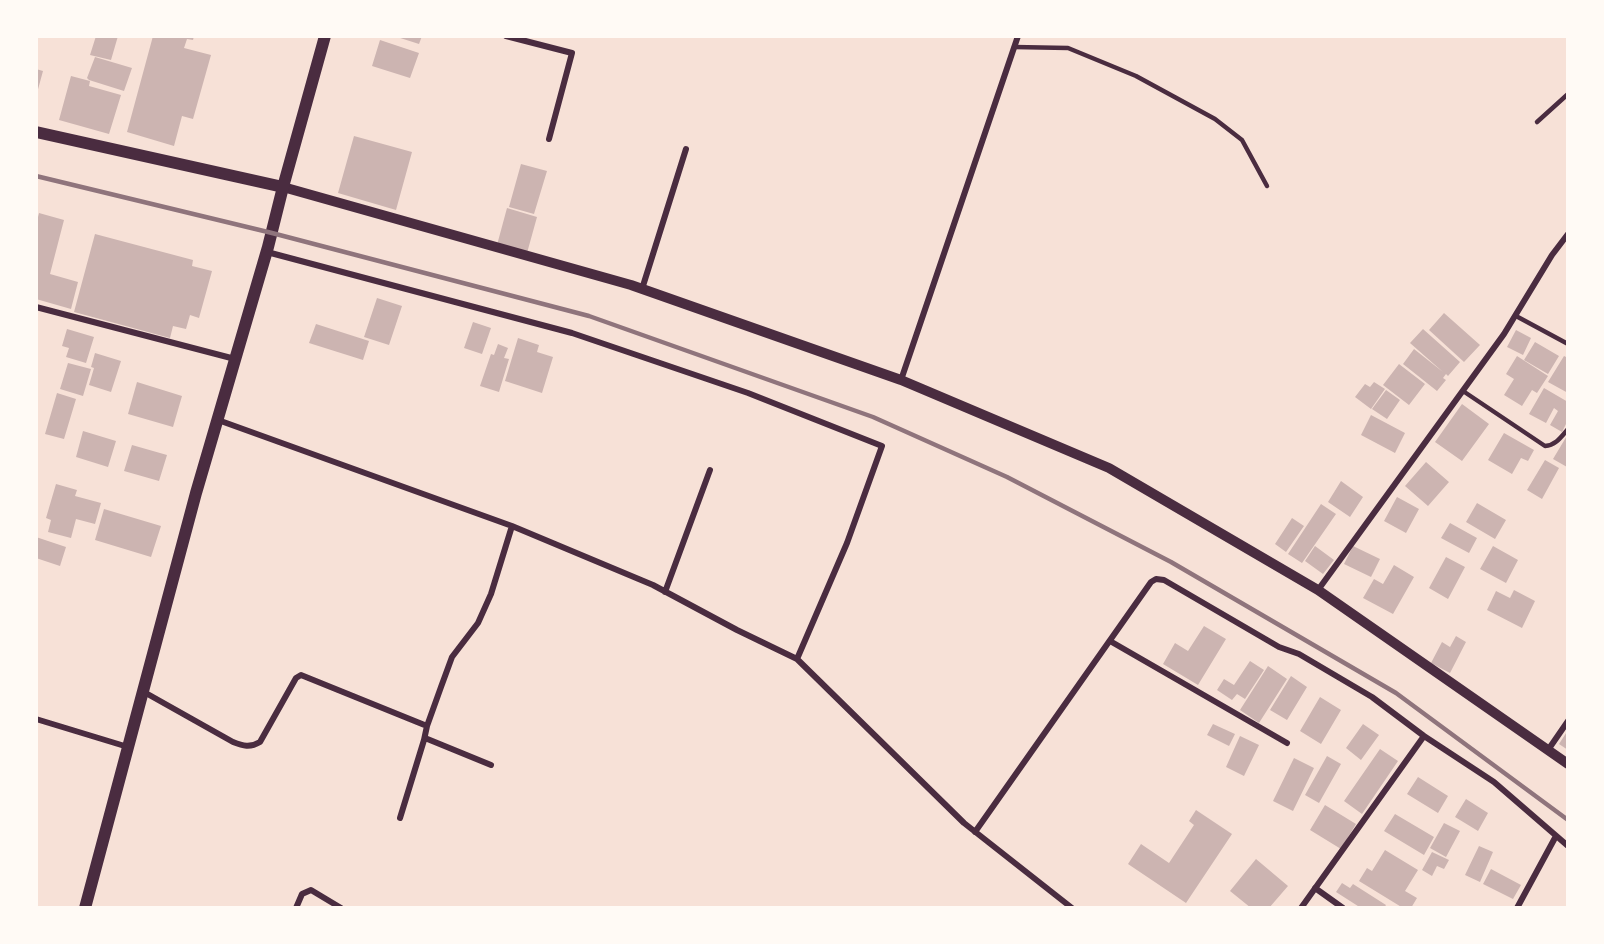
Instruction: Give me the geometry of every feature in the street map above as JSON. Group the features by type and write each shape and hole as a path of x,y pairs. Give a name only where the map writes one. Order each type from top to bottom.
{"main road":[{"path":"87,907 196,493 267,252 325,36"},
{"path":"36,132 283,187"}],"street":[{"path":"506,36 572,53 549,139"},
{"path":"901,381 1018,36"},
{"path":"642,289 686,149"},
{"path":"283,187 642,289 901,381 1109,468 1318,590 1568,764"},
{"path":"1318,590 1516,316 1552,255 1568,234"},
{"path":"267,252 572,333 748,393 882,446 847,543 797,659"},
{"path":"36,308 235,359"},
{"path":"218,420 512,526 665,592 797,659 964,823 1072,908"},
{"path":"665,592 710,470"},
{"path":"400,818 427,726 452,657 478,623 491,594 512,526"},
{"path":"975,832 1151,582 1156,579 1164,580 1279,648 1299,654 1372,697 1424,736 1494,782 1568,846"},
{"path":"1110,641 1287,743"},
{"path":"144,692 233,742 246,746 260,742 296,678 301,675 427,726"},
{"path":"36,719 128,747"},
{"path":"1548,750 1568,722"},
{"path":"1301,908 1424,736"},
{"path":"425,738 491,765"},
{"path":"1517,908 1556,836"},
{"path":"1315,888 1343,908"},
{"path":"296,908 302,894 310,890 341,908"}],"lane":[{"path":"1014,47 1068,48 1136,76 1205,114 1242,140 1267,186"},
{"path":"1537,122 1568,94"},
{"path":"1516,316 1568,344"},
{"path":"1463,391 1545,446 1551,446 1558,441 1568,429"}],"building":[{"path":"96,36 118,36 111,60 90,55"},
{"path":"153,36 194,36 193,40 187,39 184,48 211,55 193,119 182,116 174,146 127,132"},
{"path":"394,36 422,36 419,44"},
{"path":"380,40 419,53 410,78 372,66"},
{"path":"95,57 132,68 124,91 87,78"},
{"path":"36,69 43,71 37,93 36,93"},
{"path":"71,76 90,81 89,86 121,95 109,134 59,120"},
{"path":"354,136 412,152 396,210 338,193"},
{"path":"521,164 547,171 534,214 509,207"},
{"path":"507,208 537,217 527,253 497,245"},
{"path":"39,213 64,220 50,274 78,282 71,309 36,299 36,225"},
{"path":"95,234 193,260 192,266 212,271 199,318 190,315 186,329 173,326 170,338 74,312"},
{"path":"377,298 402,306 389,345 364,337"},
{"path":"1444,313 1480,345 1464,362 1429,330"},
{"path":"473,322 491,328 482,354 464,348"},
{"path":"316,324 369,341 363,360 309,343"},
{"path":"67,329 94,337 86,363 66,357 69,348 62,346"},
{"path":"1423,329 1460,362 1448,376 1446,374 1443,378 1446,380 1437,391 1403,364 1414,349 1443,372 1410,343"},
{"path":"1516,330 1531,338 1523,355 1507,347"},
{"path":"518,338 539,345 537,352 553,357 542,393 505,381"},
{"path":"1535,342 1559,356 1548,374 1524,360"},
{"path":"498,344 508,348 504,358 509,359 499,392 480,386 491,354 494,355"},
{"path":"95,353 121,361 111,392 89,385"},
{"path":"1517,356 1548,376 1537,393 1532,390 1522,406 1504,395 1514,379 1506,374"},
{"path":"1564,356 1568,358 1568,393 1548,382"},
{"path":"68,363 91,369 83,396 60,389"},
{"path":"1399,364 1425,384 1409,405 1383,385"},
{"path":"137,382 182,396 173,427 128,414"},
{"path":"1374,382 1385,389 1371,409 1355,397 1365,384 1370,387"},
{"path":"1544,388 1568,402 1568,420 1562,432 1550,425 1558,411 1554,408 1546,423 1529,414"},
{"path":"1386,390 1400,400 1387,419 1372,409"},
{"path":"57,393 76,399 64,439 45,434"},
{"path":"1462,404 1489,424 1462,461 1435,442"},
{"path":"1371,415 1405,433 1395,453 1361,435"},
{"path":"83,431 116,441 108,467 76,457"},
{"path":"1504,433 1534,450 1528,461 1521,458 1512,474 1488,460"},
{"path":"1568,434 1568,466 1567,467 1553,459"},
{"path":"132,445 167,455 159,481 124,471"},
{"path":"1545,460 1559,468 1542,499 1527,490"},
{"path":"1426,462 1449,482 1428,506 1405,486"},
{"path":"1341,481 1363,497 1350,517 1328,502"},
{"path":"56,484 77,490 75,496 101,503 95,524 76,519 71,538 48,532 51,520 46,518"},
{"path":"1397,497 1419,509 1406,533 1384,521"},
{"path":"1477,503 1506,520 1495,539 1466,522"},
{"path":"1321,504 1336,514 1302,563 1288,554"},
{"path":"104,509 161,526 151,557 95,540"},
{"path":"1292,518 1304,526 1286,552 1275,544"},
{"path":"1450,523 1477,538 1469,553 1441,538"},
{"path":"36,537 66,547 60,566 36,558"},
{"path":"1315,546 1334,560 1323,574 1305,561"},
{"path":"1353,546 1380,559 1371,577 1344,564"},
{"path":"1493,546 1518,560 1506,583 1480,569"},
{"path":"1446,557 1465,567 1448,599 1429,588"},
{"path":"1394,565 1414,577 1393,614 1363,598 1374,579 1383,584"},
{"path":"1514,590 1535,601 1522,628 1487,610 1496,591 1510,598"},
{"path":"1204,626 1226,639 1198,685 1163,664 1175,643 1188,651"},
{"path":"1456,636 1466,642 1450,673 1431,663 1442,642 1450,647"},
{"path":"1250,661 1264,670 1245,699 1237,694 1232,700 1217,690 1224,679 1234,685"},
{"path":"1268,666 1287,679 1259,723 1240,710"},
{"path":"1291,676 1307,687 1287,720 1270,710"},
{"path":"1320,697 1341,710 1321,744 1300,731"},
{"path":"1213,724 1235,734 1229,746 1207,735"},
{"path":"1363,724 1379,735 1361,760 1346,748"},
{"path":"1568,730 1568,750 1559,744"},
{"path":"1240,736 1259,745 1244,776 1226,767"},
{"path":"1380,749 1398,761 1362,814 1344,801"},
{"path":"1327,756 1341,764 1319,803 1305,795"},
{"path":"1294,758 1314,768 1293,811 1273,801"},
{"path":"1418,777 1448,796 1438,813 1407,794"},
{"path":"1466,799 1488,813 1478,831 1455,817"},
{"path":"1325,805 1356,824 1341,849 1310,830"},
{"path":"1196,810 1232,834 1186,903 1128,864 1141,844 1169,863 1194,825 1189,821"},
{"path":"1395,814 1434,837 1424,855 1384,831"},
{"path":"1444,823 1460,831 1446,857 1430,848"},
{"path":"1479,846 1493,852 1480,882 1465,875"},
{"path":"1385,850 1418,870 1405,891 1417,898 1411,908 1403,908 1359,881 1367,868 1372,871"},
{"path":"1432,852 1449,860 1444,869 1437,866 1432,876 1422,870"},
{"path":"1256,859 1288,886 1269,908 1251,908 1230,891"},
{"path":"1491,869 1521,885 1513,899 1483,884"},
{"path":"1342,883 1350,888 1353,884 1386,905 1384,908 1361,908 1336,892"}],"railway":[{"path":"36,176 272,233 589,316 873,417 1007,477 1171,562 1396,693 1568,820"}]}
